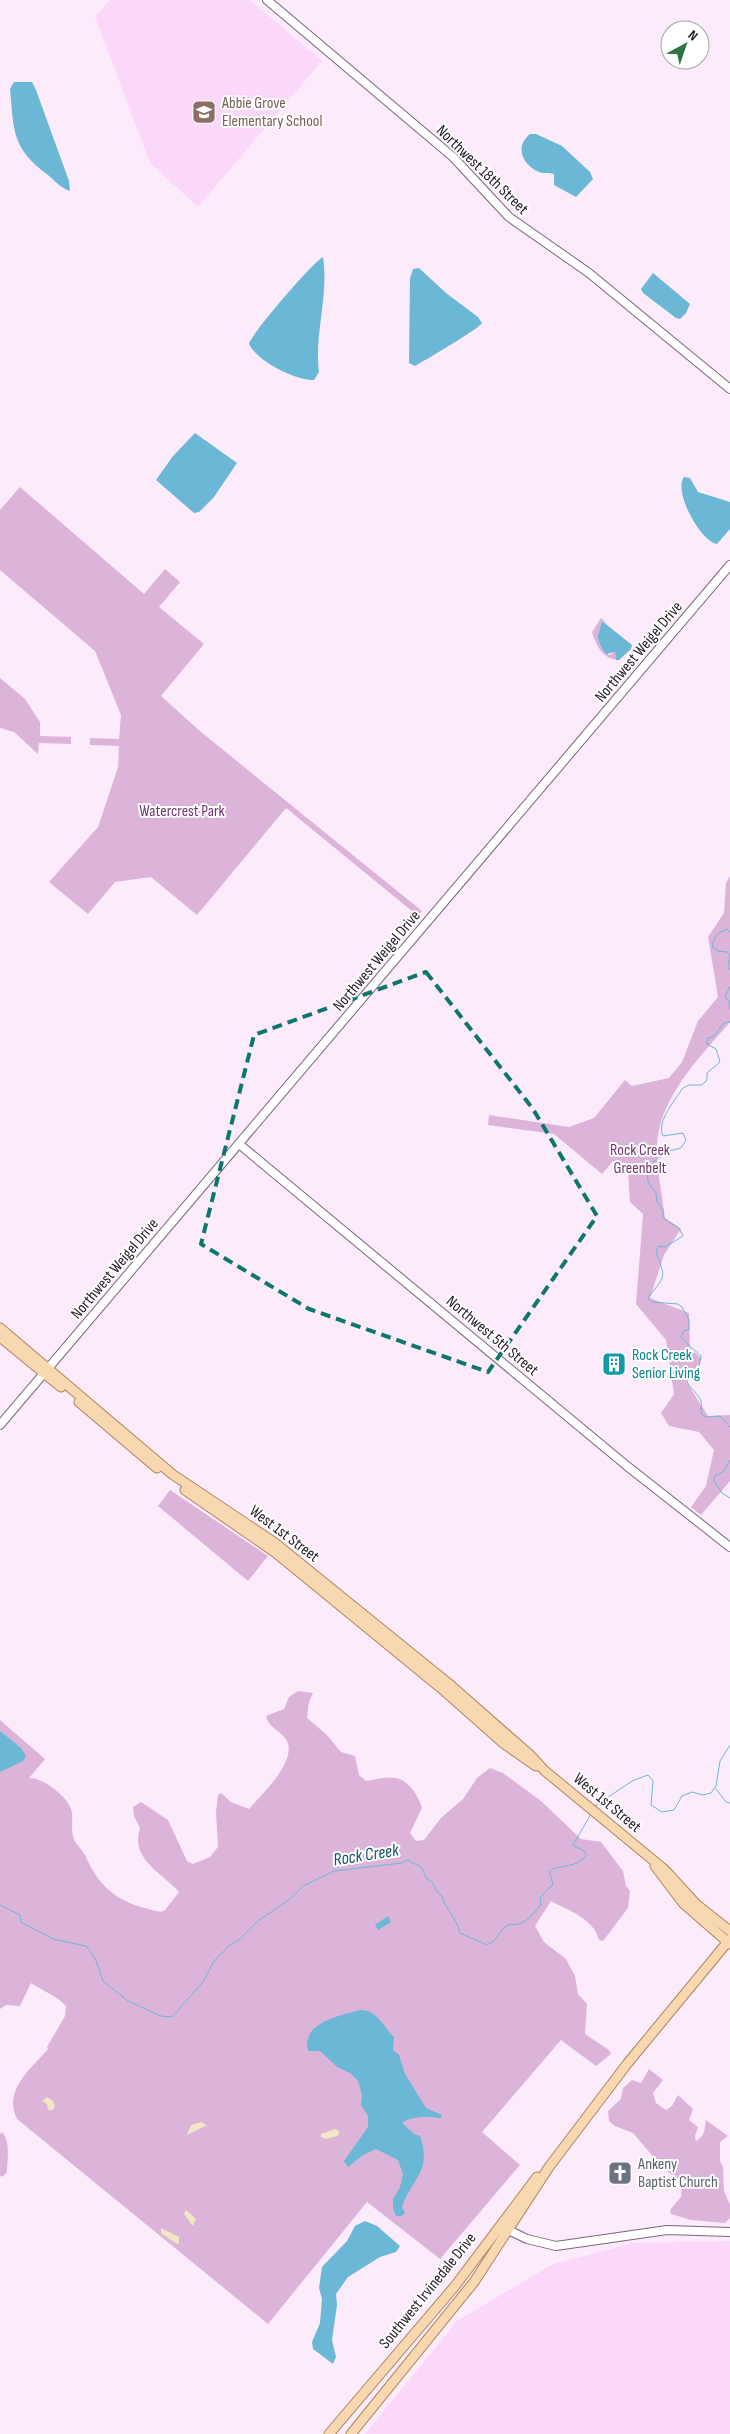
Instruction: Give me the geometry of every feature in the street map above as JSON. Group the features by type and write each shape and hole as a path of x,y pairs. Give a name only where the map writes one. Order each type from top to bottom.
{"main road":[{"name":"West 1st Street","path":"0,1328 46,1371"},
{"name":"West 1st Street","path":"0,1337 46,1371 172,1474 264,1535 448,1683 530,1754 545,1771 672,1876 696,1904 730,1931"},
{"name":"West 1st Street","path":"649,1858 683,1903 729,1942"},
{"name":"Southwest Irvinedale Drive","path":"328,2434 504,2228 627,2064 729,1942"},
{"name":"Southwest Irvinedale Drive","path":"351,2434 474,2282 504,2228"}],"street":[{"name":"Northwest 18th Street","path":"268,0 452,157 509,217 589,273 730,389"},
{"name":"Northwest Weigel Drive","path":"0,1425 730,565"},
{"name":"Northwest 5th Street","path":"240,1144 627,1466 730,1547"},
{"path":"504,2228 533,2241 556,2246 667,2230 730,2232"}],"highlighted area":[{"path":"426,972 533,1109 597,1216 488,1372 309,1309 201,1244 254,1035"}],"shaded area":[{"name":"Abbie Grove Elementary School","path":"110,0 250,0 322,61 198,207 150,163 95,17"},
{"path":"730,2241 730,2434 365,2434 457,2321 553,2264 634,2243"}],"green space":[{"name":"Watercrest Park","path":"20,487 144,594 165,569 180,582 159,607 204,644 161,696 201,732 422,911 418,916 286,808 197,915 151,877 115,882 88,914 49,882 98,827 118,767 119,746 90,745 90,738 119,739 121,715 95,651 0,570 0,510"},
{"path":"601,618 607,624 602,621 598,639 599,643 609,655 615,652 616,659 619,660 613,659 604,655 596,642 592,632"},
{"path":"0,678 25,699 40,722 40,736 71,737 71,744 39,743 38,754 14,732 0,728"},
{"name":"Rock Creek Greenbelt","path":"730,876 730,1022 698,1059 678,1086 664,1114 657,1140 657,1162 665,1218 681,1229 664,1255 650,1298 689,1313 690,1348 702,1359 686,1381 708,1416 730,1415 730,1481 701,1515 691,1507 706,1486 714,1450 699,1432 669,1426 661,1413 674,1394 666,1340 636,1304 643,1214 630,1202 628,1173 613,1161 602,1174 554,1134 488,1125 489,1115 569,1127 594,1118 625,1080 632,1086 669,1078 682,1062 698,1021 718,997 708,937 724,913 726,883"},
{"path":"170,1490 268,1556 248,1581 158,1506"},
{"path":"298,1691 313,1693 309,1702 307,1718 327,1735 341,1752 355,1756 359,1775 366,1781 397,1778 408,1784 413,1790 422,1808 410,1833 416,1841 424,1840 441,1818 463,1799 477,1778 490,1768 503,1773 541,1801 581,1839 601,1842 623,1871 626,1886 630,1891 628,1908 603,1941 599,1940 592,1926 580,1916 551,1901 535,1926 544,1942 566,1959 575,1976 578,1994 587,2004 585,2034 609,2050 611,2054 596,2066 561,2040 482,2132 520,2165 440,2259 367,2202 268,2324 17,2119 13,2099 16,2090 20,2081 48,2049 47,2047 65,2016 66,2006 54,1996 31,1983 20,2006 6,2005 0,2009 0,1720 45,1759 29,1778 47,1784 69,1804 72,1812 74,1839 98,1878 114,1894 124,1900 161,1912 165,1910 179,1892 143,1857 138,1839 140,1828 134,1816 133,1807 141,1802 168,1820 187,1861 193,1864 210,1857 218,1847 216,1812 218,1795 221,1793 231,1802 249,1809 270,1786 284,1766 289,1746 285,1738 271,1726 266,1716 284,1709 289,1697"},
{"path":"649,2069 663,2080 653,2093 656,2103 666,2110 672,2106 678,2095 693,2109 689,2120 698,2127 695,2136 696,2141 703,2134 706,2120 728,2136 720,2142 720,2161 723,2167 724,2191 730,2205 730,2218 725,2223 691,2220 671,2214 670,2210 681,2197 682,2183 662,2167 633,2133 615,2126 609,2121 608,2111 621,2099 623,2088 632,2080 641,2083"},
{"path":"2,2132 7,2140 8,2151 7,2172 2,2177 0,2175 0,2134"}],"sand":[{"path":"47,2097 53,2101 55,2107 53,2110 48,2110 47,2104 42,2101"},
{"path":"201,2122 207,2125 187,2135 191,2125"},
{"path":"335,2129 339,2131 338,2136 326,2139 321,2137 321,2134"},
{"path":"186,2210 196,2219 193,2226 184,2214"},
{"path":"161,2228 179,2237 179,2243 177,2244 161,2233"}],"water":[{"path":"14,82 32,82 69,181 70,191 36,165 21,147 12,116 10,89"},
{"path":"530,134 536,134 562,146 590,172 593,179 576,197 554,185 554,174 539,172 533,169 525,160 522,155 522,144"},
{"path":"323,257 324,286 318,344 319,372 314,380 297,377 278,369 260,357 249,344 283,298 317,261"},
{"path":"419,268 446,293 478,317 482,323 415,366 409,363 410,278 413,269"},
{"path":"653,273 690,304 686,313 680,319 643,293 641,289"},
{"path":"195,433 237,463 214,497 199,512 194,513 156,480 173,456"},
{"path":"684,477 690,478 698,492 730,502 730,529 717,544 710,541 703,534 690,515 682,493"},
{"path":"602,621 632,645 631,649 619,660 616,660 615,652 606,654 598,640"},
{"path":"0,1731 21,1748 26,1756 23,1761 0,1772"},
{"path":"388,1916 391,1922 378,1930 375,1925"},
{"path":"360,2010 376,2016 394,2037 393,2050 399,2055 405,2074 426,2108 442,2115 441,2118 416,2118 402,2123 414,2134 420,2136 424,2158 420,2173 402,2207 405,2213 401,2216 396,2216 393,2208 393,2199 400,2187 403,2174 398,2160 376,2149 363,2155 348,2167 344,2161 368,2127 368,2116 361,2105 362,2095 358,2081 350,2073 337,2067 320,2051 308,2051 307,2041 310,2033 316,2027 333,2018"},
{"path":"365,2221 377,2226 400,2246 396,2252 380,2257 348,2277 336,2294 337,2305 332,2340 336,2357 333,2364 313,2349 312,2342 320,2323 322,2299 319,2288 322,2267 347,2241 355,2226"}],"waterway":[{"name":"Rock Creek","path":"730,932 727,929 718,934 712,947 718,951 727,952 730,955 728,966 730,970"},
{"name":"Rock Creek","path":"730,986 725,998 729,1000 730,1010"},
{"name":"Rock Creek","path":"730,1022 724,1023 714,1036 707,1039 707,1044 716,1049 720,1062 707,1073 707,1080 702,1085 689,1085 683,1088 664,1117 662,1124 663,1136 683,1133 686,1140 681,1148 665,1152 647,1168 648,1182 656,1193 657,1202 663,1210 663,1218 679,1228 683,1236 665,1247 659,1246 656,1252 663,1273 661,1280 648,1298 652,1302 678,1304 682,1307 689,1320 689,1329 684,1331 681,1337 701,1356 699,1366 688,1377 688,1384 701,1401 701,1413 705,1417 720,1416 730,1427"},
{"name":"Rock Creek","path":"730,1460 724,1471 714,1477 714,1481 722,1493 730,1498"},
{"name":"Rock Creek","path":"595,1806 632,1781 648,1775 653,1781 651,1805 662,1812 674,1810 682,1796 692,1792 703,1795 711,1793 716,1786 720,1761 730,1745"},
{"path":"716,1789 726,1802 730,1803"},
{"name":"Rock Creek","path":"0,1905 20,1915 21,1922 53,1939 86,1946 95,1958 103,1981 128,2001 161,2016 172,2017 203,1982 214,1961 230,1945 240,1939 258,1921 290,1899 303,1886 334,1871 402,1863 407,1860 421,1867 427,1879 432,1882 438,1893 442,1896 460,1933 487,1945 497,1938 506,1926 519,1924 530,1918 541,1904 540,1898 553,1884 549,1871 574,1864 583,1859 586,1855 584,1851 573,1845 591,1814"}],"place":[{"name":"Abbie Grove Elementary School","path":"204,112"},
{"name":"Rock Creek Senior Living","path":"614,1364"},
{"name":"Ankeny Baptist Church","path":"620,2173"}]}
